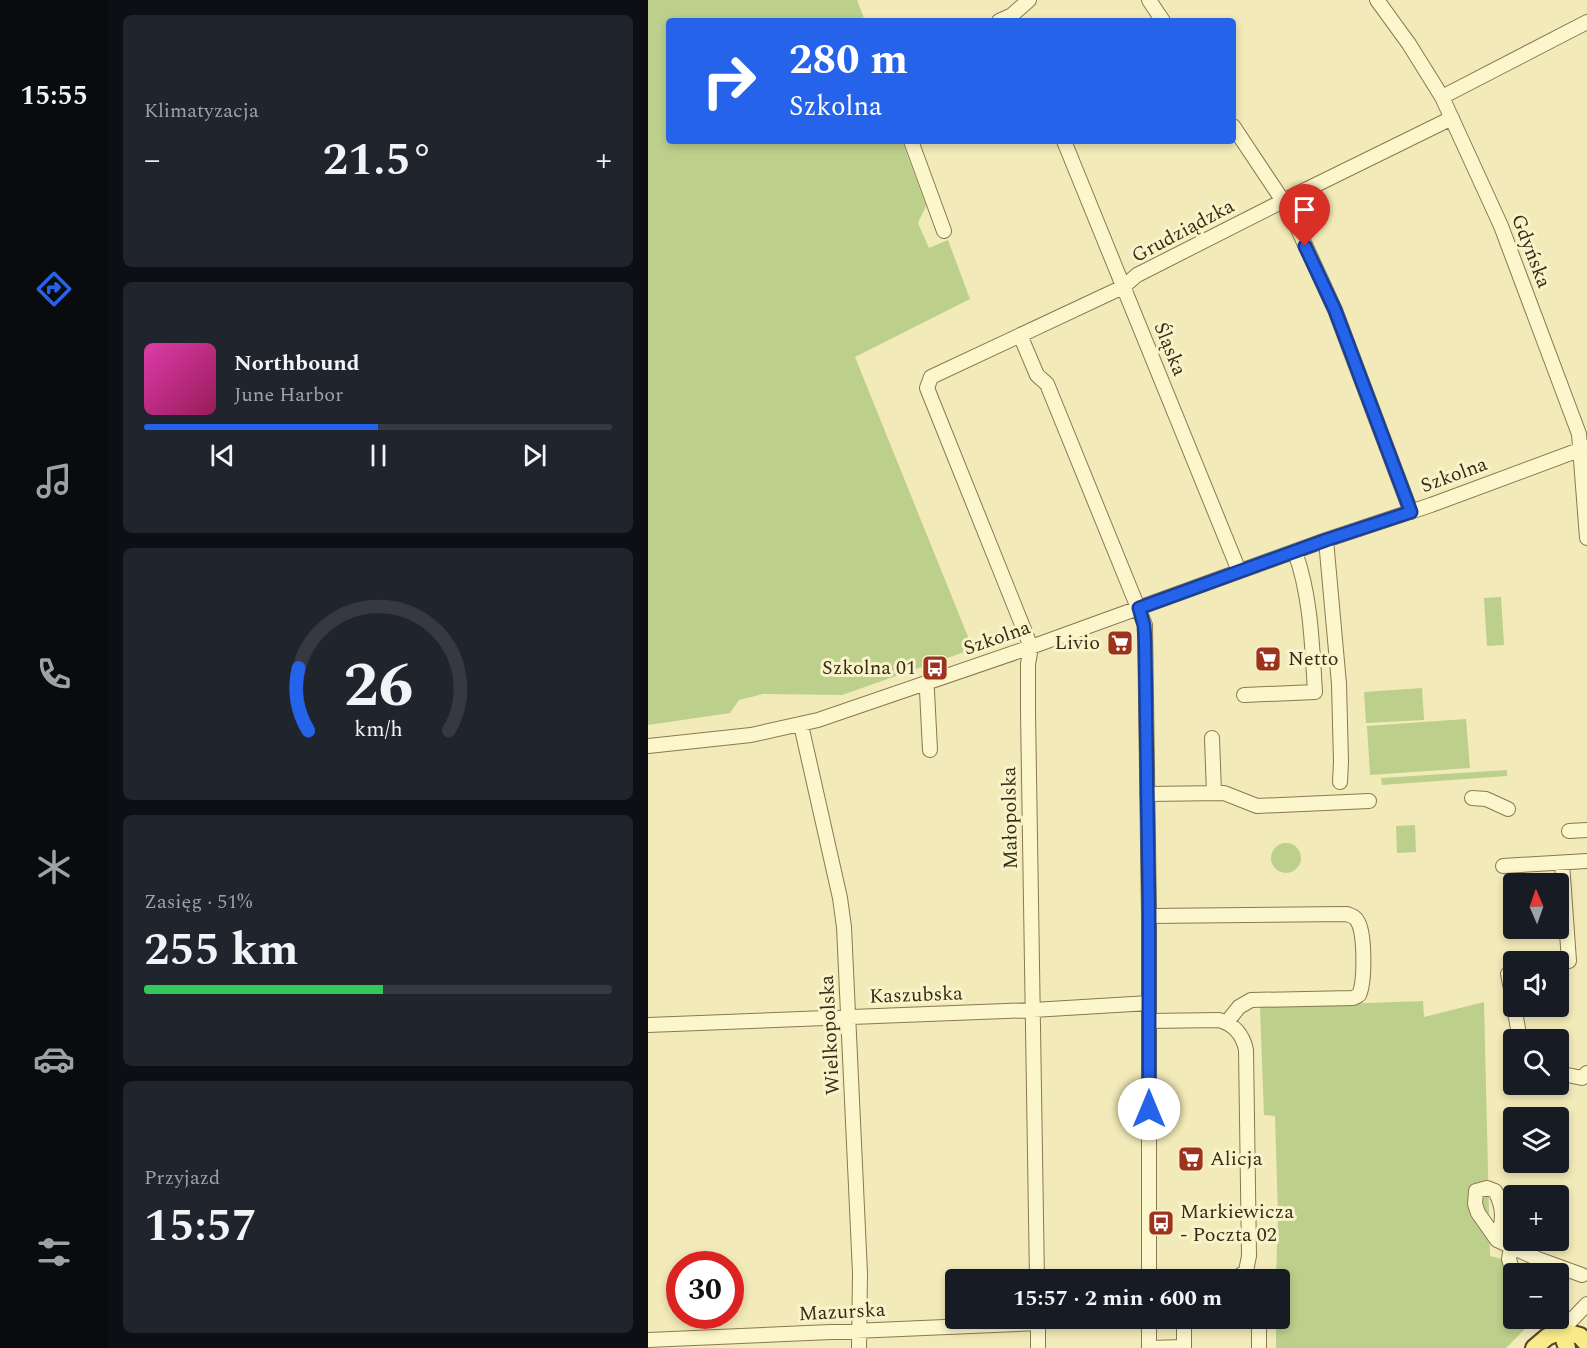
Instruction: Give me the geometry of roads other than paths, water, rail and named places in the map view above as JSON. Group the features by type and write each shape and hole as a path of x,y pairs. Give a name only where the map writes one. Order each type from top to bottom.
{"main road":[{"path":"1561,1331 1578,1343"},
{"path":"1534,1348 1547,1337 1561,1331"},
{"path":"1553,1348 1561,1331"}],"street":[{"path":"1013,18 1029,0"},
{"path":"1149,0 1161,18"},
{"name":"Gdyńska","path":"1377,0 1409,44 1442,97 1505,237 1580,434 1583,448 1587,538"},
{"path":"1442,97 1587,22"},
{"name":"Grudziądzka","path":"931,377 1123,286 1137,275 1452,118"},
{"path":"1236,130 1283,201 1335,310 1411,512"},
{"path":"912,144 945,231"},
{"name":"Śląska","path":"1065,144 1239,572"},
{"path":"1020,335 1037,375 1047,384 1139,608 1145,633 1149,916 1149,1269"},
{"name":"Małopolska","path":"931,377 927,388 1031,647 1028,664 1028,712 1037,1269"},
{"name":"Szkolna","path":"648,746 751,735 801,725 1031,647 1326,540 1411,512 1583,448"},
{"path":"1326,540 1339,684 1340,782"},
{"path":"1244,695 1315,692 1309,614 1303,578 1295,552"},
{"path":"925,684 930,750"},
{"name":"Wielkopolska","path":"801,725 840,898 844,927 850,1017 860,1273 859,1348"},
{"path":"1212,738 1214,793"},
{"path":"1148,794 1224,792 1257,806 1369,801"},
{"path":"1472,798 1486,799 1508,809"},
{"path":"1569,831 1587,830"},
{"path":"1503,866 1587,861"},
{"path":"1562,863 1568,951"},
{"path":"1149,916 1347,914 1355,918 1362,938 1363,980 1359,995 1353,998 1251,1000 1239,1007 1227,1022"},
{"name":"Kaszubska","path":"648,1025 1033,1010 1149,1003"},
{"path":"1149,1021 1227,1022 1243,1039 1246,1050 1249,1256 1247,1269"},
{"path":"1569,1075 1582,1078 1587,1073"},
{"path":"1497,1240 1503,1243"},
{"path":"1523,1251 1582,1275"},
{"path":"1561,1331 1586,1306"},
{"path":"1578,1343 1576,1324 1586,1306"},
{"name":"Mazurska","path":"648,1340 945,1326"},
{"path":"1038,1329 1038,1348"},
{"path":"1149,1329 1149,1348 1186,1344 1185,1329"}],"place":[{"name":"Livio","path":"1120,643"},
{"name":"Netto","path":"1268,659"},
{"name":"Szkolna 01","path":"935,668"},
{"name":"Alicja","path":"1191,1159"},
{"name":"Markiewicza - Poczta 02","path":"1161,1223"}]}
